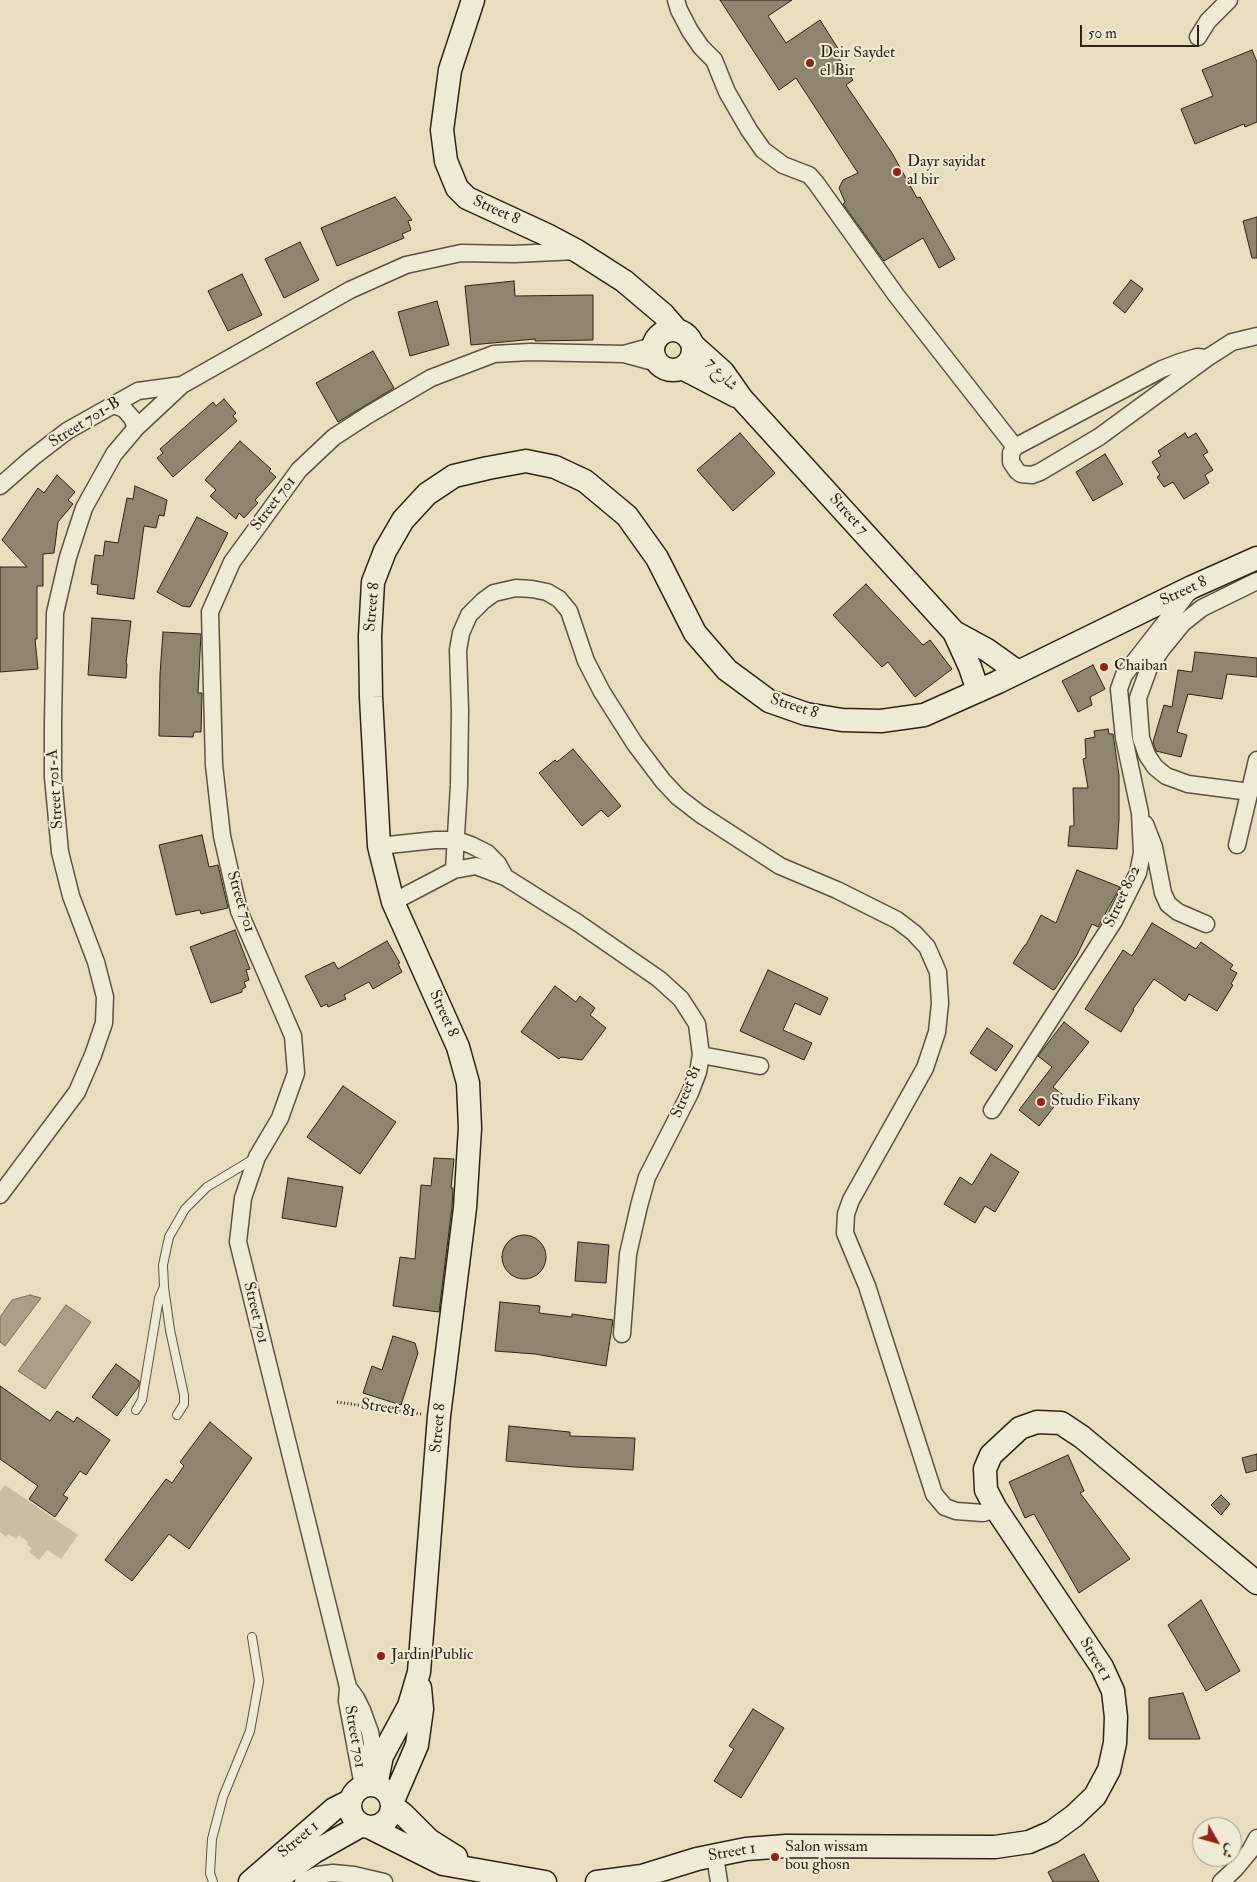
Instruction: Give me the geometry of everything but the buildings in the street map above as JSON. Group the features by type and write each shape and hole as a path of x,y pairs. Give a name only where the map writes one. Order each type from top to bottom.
{"street":[{"name":"Street 8","path":"473,0 448,78 442,130 446,161 457,188 467,198 577,251 624,281 651,303 661,344"},
{"path":"676,0 690,31 701,47 714,60 727,92 763,150 783,165 808,175 816,183 896,295 1015,447"},
{"path":"1198,37 1208,22 1229,0"},
{"path":"182,385 350,290 406,265 461,253 514,254 577,251"},
{"path":"684,332 694,346 693,355 689,363 682,368 673,370 664,368 661,344 684,332"},
{"path":"1207,358 1188,360 1162,369 1015,447 1011,453 1011,462 1016,471 1027,476 1040,472 1099,437 1207,358 1232,342 1257,336"},
{"name":"Street 701","path":"365,1789 372,1743 370,1732 362,1710 348,1687 238,1242 243,1198 257,1157 280,1118 296,1073 293,1036 239,911 222,836 214,764 210,612 232,562 299,470 334,437 368,415 431,378 494,354 530,352 624,354 661,344"},
{"name":"شارع 7","path":"694,346 723,372 742,399"},
{"name":"شارع 7","path":"682,368 742,399"},
{"name":"Street 701-B","path":"0,486 67,431 114,404 138,391 182,385"},
{"name":"Street 701-A","path":"0,1195 36,1150 77,1092 93,1056 104,1023 105,998 98,971 71,896 60,852 53,768 55,613 68,557 84,508 114,454 136,428 182,385"},
{"name":"Street 7","path":"742,399 954,632"},
{"path":"114,404 124,409 132,418 136,428"},
{"name":"Street 8","path":"392,1805 411,1760 418,1737 422,1709 419,1672 439,1416 465,1208 470,1128 468,1083 458,1047 393,902 380,846 371,697 370,636 373,582 385,551 403,520 427,494 454,476 526,461 555,467 585,481 627,516 657,558 695,633 727,670 768,701 806,714 842,720 881,721 924,715 1257,558"},
{"path":"1250,792 1188,784 1166,776 1155,767 1147,755 1141,738 1138,698 1149,668 1161,650 1183,624 1202,608 1257,581"},
{"name":"Street 802","path":"992,1110 1095,952 1128,895 1138,873 1142,853 1140,813 1124,738 1119,689 1124,675 1192,587"},
{"path":"454,870 457,840 460,710 458,650 461,633 469,615 494,593 516,588 547,592 559,599 569,611 586,661 602,692 635,744 663,781 678,797 700,814 780,866 837,890 897,920 914,933 927,947 938,972 940,1003 937,1032 925,1068 851,1200 846,1214 845,1233 867,1286 934,1494 945,1507 956,1511 983,1512 996,1509"},
{"path":"954,632 987,650 1018,672"},
{"path":"954,632 970,667 978,691"},
{"path":"1236,845 1257,760"},
{"path":"1140,813 1154,846 1163,893 1168,904 1178,912 1206,924"},
{"name":"Street 81","path":"380,846 435,840 457,840 487,853 498,864 505,877"},
{"name":"Street 81","path":"393,902 454,870 476,866 505,877 570,918 659,979 680,999 697,1024 701,1055 698,1072 690,1093 647,1176 638,1206 628,1254 622,1334"},
{"path":"701,1055 760,1066"},
{"name":"Street 1","path":"597,1882 642,1876 746,1849 786,1846 995,1847 1029,1842 1052,1832 1074,1816 1095,1796 1108,1770 1115,1743 1116,1717 1113,1691 1102,1667 996,1509 986,1490 986,1469 991,1455 1020,1428 1037,1422 1061,1423 1082,1437 1257,1583"},
{"name":"Street 8","path":"365,1789 409,1706 419,1672"},
{"path":"468,1867 429,1840 404,1814 392,1805 387,1792 365,1789 352,1816 356,1821 433,1860 456,1867 468,1867 545,1882"},
{"name":"Street 1","path":"250,1882 334,1809 365,1789"},
{"path":"366,1826 376,1827 388,1819 392,1805"},
{"name":"Street 1","path":"273,1882 314,1852 366,1826"},
{"path":"1221,1882 1250,1852 1257,1838"},
{"path":"715,1856 720,1882"},
{"path":"303,1882 317,1875 333,1873 354,1875 384,1882"}],"lane":[{"path":"178,1415 184,1404 184,1395 170,1330 164,1286 163,1264 169,1237 185,1209 207,1187 257,1157"},
{"path":"136,1410 142,1400 159,1298 164,1286"},
{"path":"213,1882 210,1873 212,1840 223,1797 250,1731 259,1681 252,1637"}],"path":[{"name":"Street 81","path":"338,1402 439,1416"}],"shaded area":[{"path":"30,1295 41,1298 5,1346 0,1342 0,1317 12,1300"},
{"path":"66,1305 91,1322 45,1389 18,1371"},
{"path":"5,1485 78,1535 61,1559 47,1550 39,1560 29,1552 32,1548 19,1535 16,1539 8,1534 6,1537 0,1532 0,1492"}],"place":[{"name":"Deir Saydet el Bir","path":"810,63"},
{"name":"Dayr sayidat al bir","path":"897,172"},
{"name":"Chaiban","path":"1104,667"},
{"name":"Studio Fikany","path":"1041,1102"},
{"name":"Jardin Public","path":"381,1656"},
{"name":"Salon wissam bou ghosn","path":"775,1857"}]}
